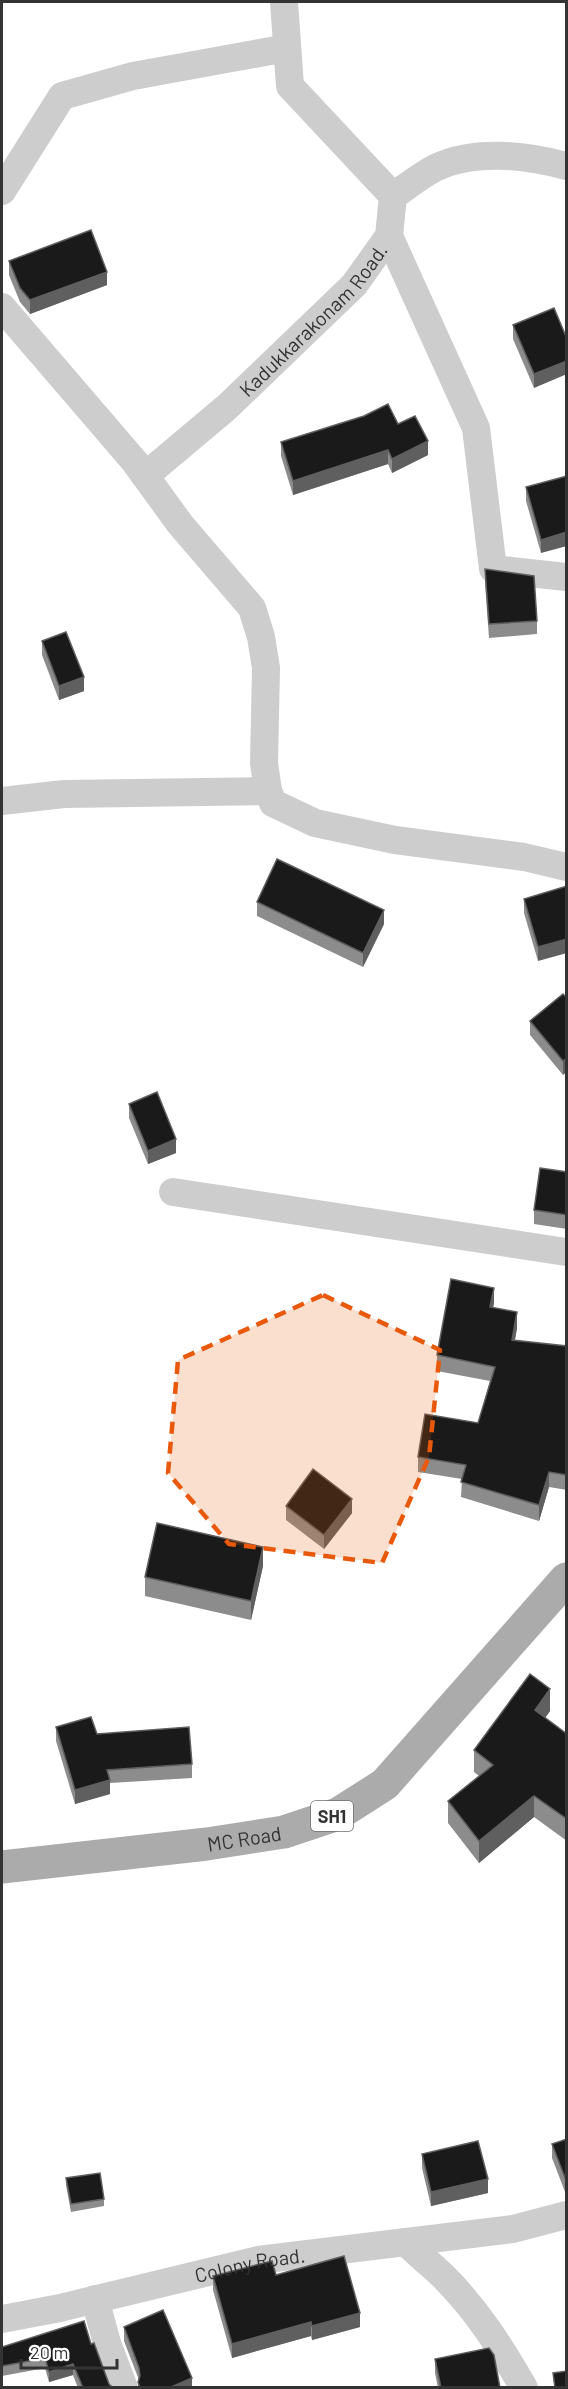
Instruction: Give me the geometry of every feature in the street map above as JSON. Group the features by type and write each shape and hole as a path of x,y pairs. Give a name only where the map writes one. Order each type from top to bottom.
{"main road":[{"name":"MC Road","path":"2,1867 207,1844 273,1834 338,1814 385,1784 567,1579"}],"street":[{"path":"284,2 290,86 393,196 436,168 477,156 511,157 567,166"},
{"path":"2,191 62,96 133,76 287,48"},
{"name":"Kadukkarakonam Road.","path":"145,476 227,407 354,285 389,236 393,196"},
{"path":"389,236 476,428 493,569 567,577"},
{"path":"2,307 145,476 180,524 252,608 261,638 266,668 264,764 268,791 273,803 315,823 395,840 524,857 567,867"},
{"path":"2,801 64,794 268,791"},
{"path":"174,1192 567,1251"},
{"name":"Colony Road.","path":"2,2319 258,2260 513,2229 567,2215"},
{"path":"406,2242 444,2277 480,2318 504,2352 524,2388"},
{"path":"95,2299 124,2388"}],"highlighted area":[{"path":"323,1295 440,1350 429,1457 382,1563 229,1544 168,1473 178,1360"}],"building":[{"path":"91,230 107,272 30,300 20,288 9,261"},
{"path":"554,308 567,339 567,361 534,374 513,325"},
{"path":"388,404 398,424 415,416 428,441 392,459 388,450 293,481 281,442 364,416"},
{"path":"567,476 567,532 541,540 526,487"},
{"path":"485,569 534,576 537,621 489,624"},
{"path":"66,632 84,677 59,686 42,641"},
{"path":"277,859 384,910 363,953 257,902"},
{"path":"567,886 567,939 538,947 524,899"},
{"path":"563,994 567,998 567,1058 563,1061 530,1021"},
{"path":"157,1092 176,1139 148,1151 129,1104"},
{"path":"540,1168 567,1172 567,1215 534,1210"},
{"path":"451,1279 494,1288 490,1307 517,1312 512,1340 567,1346 567,1475 549,1472 539,1505 461,1482 466,1465 418,1457 425,1414 478,1423 495,1367 437,1355"},
{"path":"313,1469 352,1499 324,1535 286,1506"},
{"path":"157,1523 263,1547 251,1601 145,1577"},
{"path":"530,1674 550,1689 535,1710 567,1734 567,1819 534,1796 479,1841 448,1801 493,1765 474,1750"},
{"path":"91,1717 97,1734 189,1727 192,1764 107,1770 110,1780 75,1790 56,1727"},
{"path":"567,2139 567,2183 552,2144"},
{"path":"478,2141 488,2179 431,2192 422,2154"},
{"path":"100,2173 104,2199 71,2204 66,2178"},
{"path":"344,2256 360,2313 312,2326 311,2322 232,2344 213,2276 272,2261 276,2275"},
{"path":"163,2310 192,2378 169,2388 140,2388 139,2368 124,2327"},
{"path":"84,2321 91,2344 94,2343 109,2384 113,2388 83,2388 73,2364 49,2372 45,2358 2,2366 2,2347"},
{"path":"489,2348 494,2355 500,2388 441,2388 435,2359"},
{"path":"567,2371 567,2388 555,2388 553,2373"}]}
